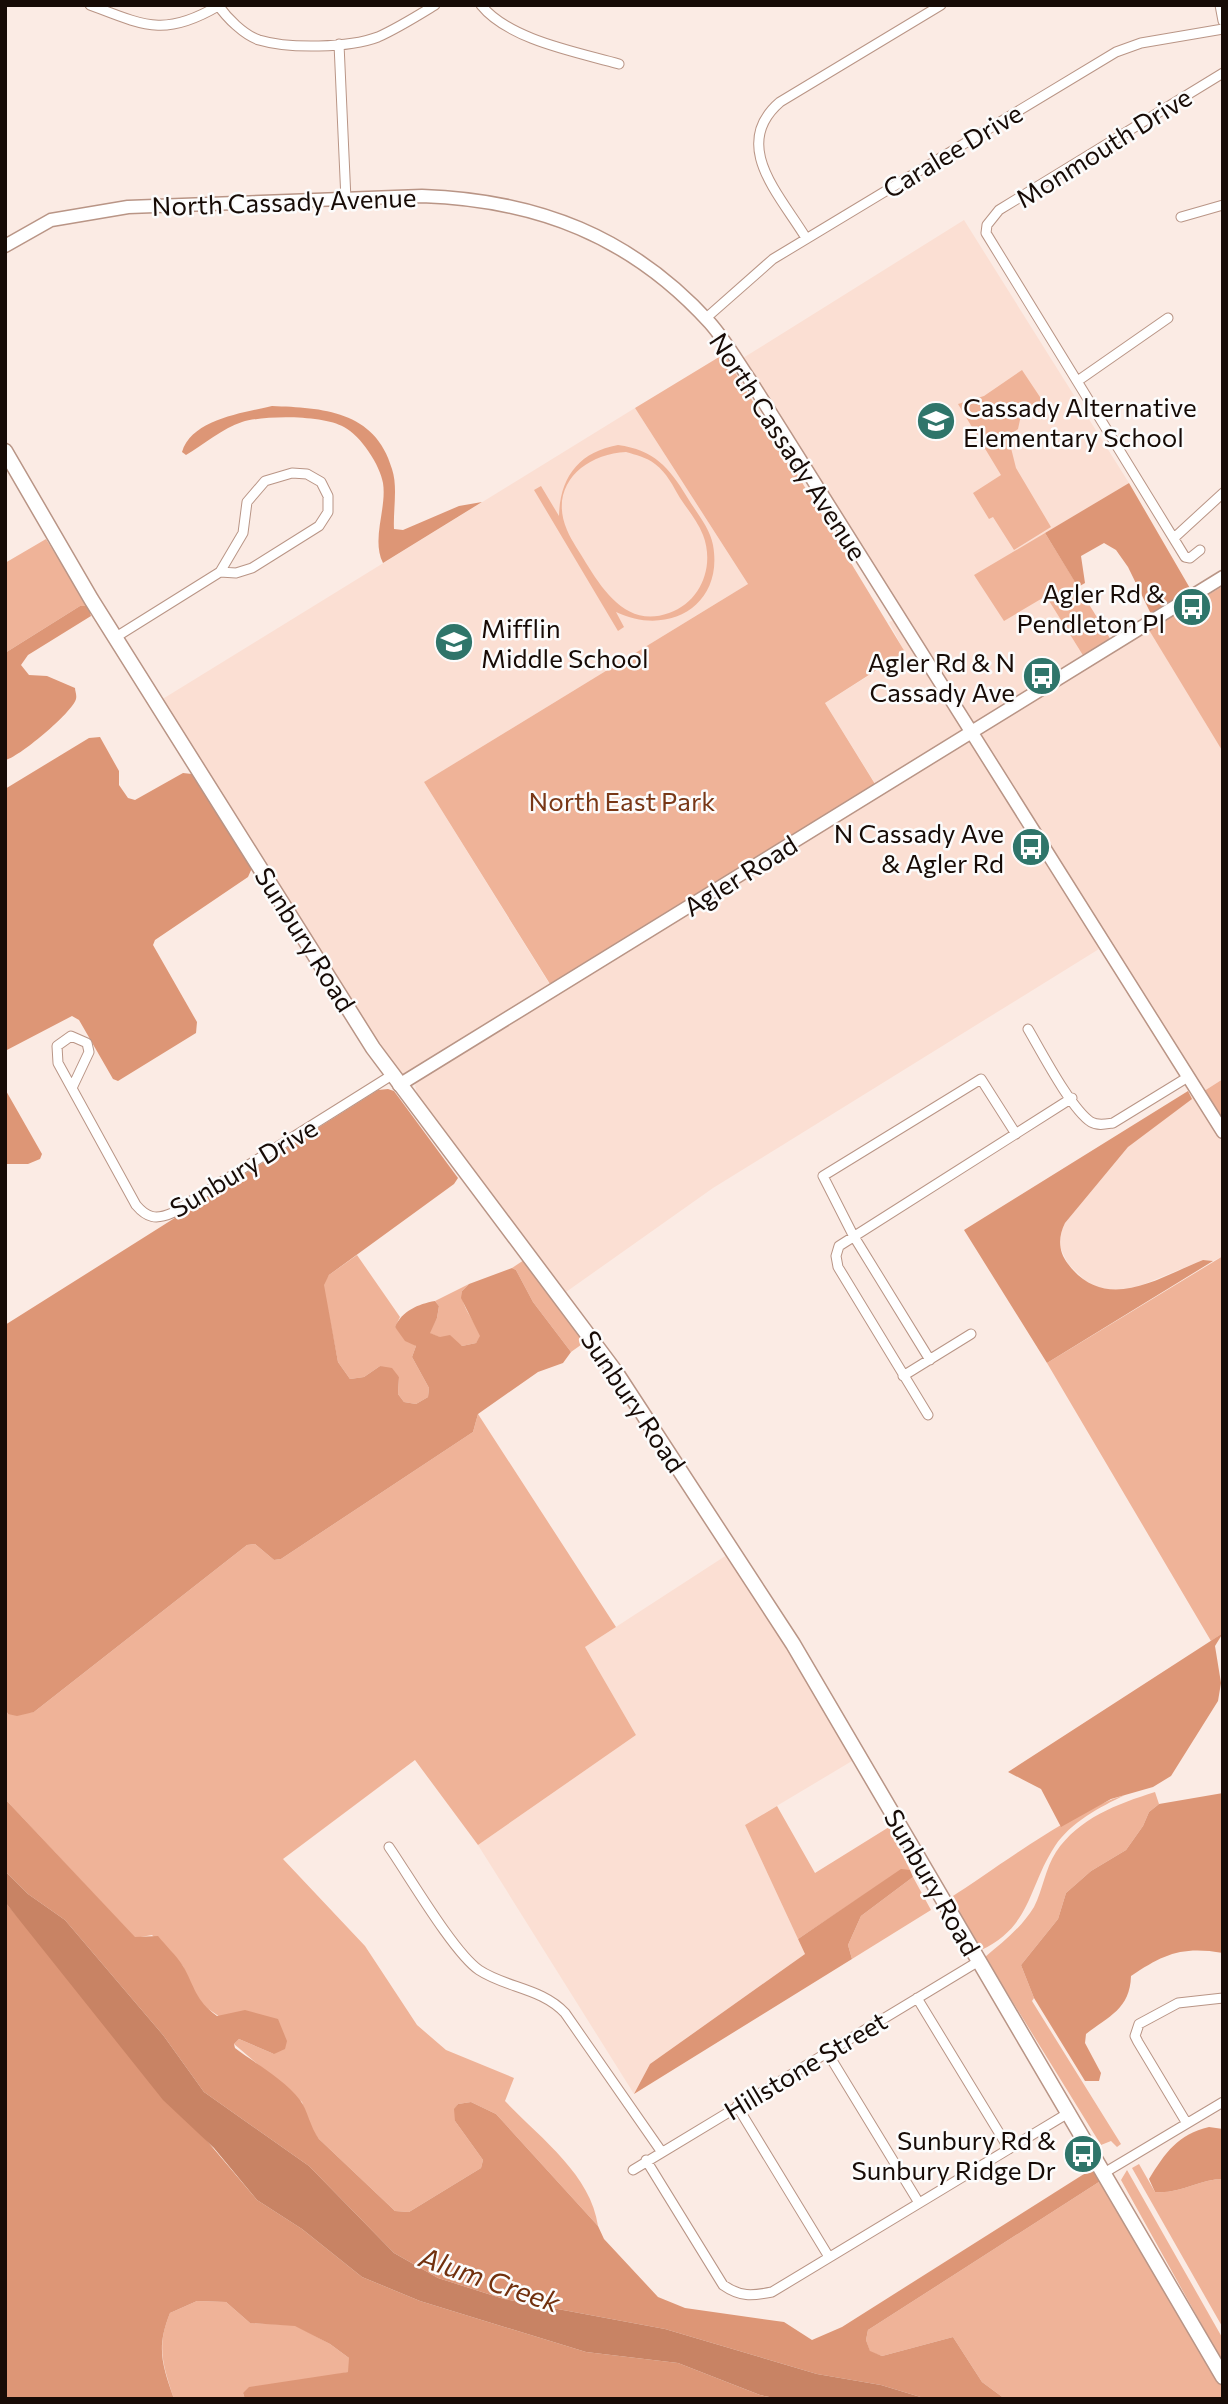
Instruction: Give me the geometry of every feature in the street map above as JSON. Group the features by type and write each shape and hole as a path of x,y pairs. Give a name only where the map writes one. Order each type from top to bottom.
{"main road":[{"name":"North Cassady Avenue","path":"5,246 51,220 128,206 467,198 529,209 582,230 634,257 705,319 750,380 1223,1132"},
{"name":"Sunbury Road","path":"5,451 116,638 395,1080 586,1331 710,1514 793,1644 1070,2112 1223,2377"},
{"name":"Agler Road","path":"395,1080 1223,577"}],"street":[{"path":"90,5 132,21 166,27 186,24 218,6 226,17 257,39 298,46 339,44 376,38 435,5"},
{"path":"481,5 491,17 513,31 619,64"},
{"path":"806,238 763,166 757,149 758,131 766,114 780,102 941,5"},
{"path":"1220,5 1223,20"},
{"name":"Caralee Drive","path":"705,319 773,259 1115,52 1141,43 1223,29"},
{"path":"339,44 346,200"},
{"name":"Monmouth Drive","path":"1079,380 989,242 987,225 999,211 1223,73"},
{"path":"1181,218 1223,205"},
{"path":"1168,318 1079,380 1185,557 1190,558 1200,550"},
{"path":"116,638 220,572 243,533 247,502 265,481 292,472 307,474 321,482 328,496 328,512 318,526 252,568 236,573 220,572"},
{"path":"1174,538 1223,493"},
{"path":"1028,1029 1072,1098 1090,1121 1099,1125 1113,1123 1188,1077"},
{"name":"Sunbury Drive","path":"72,1088 89,1052 87,1043 71,1036 62,1039 55,1055 72,1088 136,1205 144,1214 154,1218 172,1213 395,1080"},
{"path":"930,1360 853,1235 823,1176 981,1079 1016,1134"},
{"path":"928,1415 838,1267 836,1256 839,1246 1072,1098"},
{"path":"903,1376 971,1334"},
{"path":"389,1847 460,1949 478,1969 556,2003 565,2013 661,2151"},
{"name":"Hillstone Street","path":"633,2170 979,1961"},
{"path":"917,1998 1009,2149"},
{"path":"1186,2122 1138,2042 1136,2029 1139,2024 1178,2003 1223,1998"},
{"path":"827,2052 919,2203"},
{"path":"1104,2173 1223,2102"},
{"path":"737,2106 830,2257"},
{"path":"646,2160 723,2285 736,2294 753,2296 772,2292 1070,2112"}],"shaded area":[{"path":"964,220 1129,483 974,576 1046,596 1084,657 1143,619 1223,752 1223,1079 1201,1093 1223,1126 1223,1256 1213,1261 1203,1260 1132,1289 1109,1291 1089,1284 1068,1264 1060,1247 1060,1234 1065,1223 1128,1147 1188,1091 1099,949 713,1188 566,1292 419,1102 415,1085 418,1081 397,1081 271,872 161,700 635,408 748,584 424,782 555,993 881,793 825,703 905,653 889,622 906,616 743,358"},
{"path":"272,406 327,411 360,424 373,435 384,449 394,476 394,529 403,530 459,506 482,502 383,563 378,544 384,493 381,476 363,444 344,427 309,418 252,420 228,428 186,455 182,452 196,432 207,425 233,415"},
{"path":"1129,483 1191,590 1151,614 1128,567 1116,550 1104,543 1081,556 1085,583 1078,587 1045,533"},
{"path":"80,606 88,606 91,616 28,655 21,665 29,675 47,676 75,688 76,699 44,734 21,752 5,760 5,653"},
{"path":"100,737 119,771 119,785 128,798 135,800 183,773 192,774 252,868 248,877 155,940 153,945 197,1022 196,1033 118,1081 113,1079 79,1020 72,1016 5,1051 5,789 89,738"},
{"path":"5,1089 42,1154 40,1159 28,1164 5,1164"},
{"path":"378,1090 394,1091 458,1178 454,1184 329,1275 324,1285 338,1362 350,1379 364,1377 380,1366 392,1368 399,1377 398,1394 404,1402 416,1404 428,1397 429,1388 412,1357 416,1346 405,1341 395,1327 398,1321 411,1309 435,1301 439,1306 430,1333 440,1337 450,1335 462,1346 476,1343 480,1336 461,1298 462,1291 469,1284 512,1268 516,1270 533,1302 571,1352 563,1363 538,1372 478,1414 473,1432 281,1559 274,1560 255,1544 247,1545 34,1712 17,1716 8,1714 5,1709 5,1325"},
{"path":"1188,1091 1192,1099 1128,1147 1065,1223 1060,1239 1061,1249 1068,1264 1083,1279 1099,1287 1116,1289 1133,1288 1203,1260 1213,1261 1047,1363 964,1230"},
{"path":"733,1551 862,1755 745,1825 805,1954 650,2064 634,2094 478,1845 636,1735 585,1647"},
{"path":"1223,1633 1215,1646 1221,1683 1218,1701 1171,1776 1153,1787 1111,1799 1061,1827 1041,1789 1008,1772"},
{"path":"1223,1793 1223,1953 1185,1951 1164,1957 1131,1976 1127,1996 1117,2011 1086,2034 1085,2043 1101,2073 1099,2081 1085,2081 1034,1998 1021,1965 1058,1919 1066,1893 1091,1871 1126,1850 1143,1826 1149,1812 1159,1804"},
{"path":"5,1799 135,1937 158,1936 183,1966 200,1999 217,2016 245,2010 278,2019 287,2041 285,2049 274,2054 239,2039 234,2044 235,2048 293,2092 303,2104 319,2139 395,2211 409,2212 481,2168 483,2160 455,2121 454,2109 458,2104 471,2102 496,2114 598,2226 604,2239 658,2297 685,2308 784,2322 812,2340 842,2327 1095,2167 1102,2180 868,2330 866,2340 870,2351 882,2356 953,2337 982,2382 1005,2399 927,2399 881,2385 817,2374 665,2329 504,2299 438,2278 394,2253 309,2166 204,2092 163,2035 65,1920 28,1894 5,1871"},
{"path":"901,1869 910,1870 913,1877 861,1916 848,1945 852,1959 634,2094 650,2064 805,1954 798,1939"},
{"path":"5,1871 28,1894 65,1920 163,2035 204,2092 309,2166 394,2253 438,2278 504,2299 665,2329 817,2374 881,2385 927,2399 779,2399 760,2395 678,2363 586,2352 420,2301 362,2277 302,2229 257,2200 214,2148 163,2100 5,1902"},
{"path":"5,1902 257,2200 302,2229 362,2277 420,2301 586,2352 678,2363 760,2395 779,2399 245,2399 243,2393 249,2387 348,2372 349,2358 330,2344 295,2326 250,2323 226,2302 197,2301 170,2313 163,2336 162,2356 174,2399 5,2399"},
{"path":"1209,2127 1223,2129 1223,2179 1172,2191 1155,2192 1149,2179 1167,2153 1189,2134"}],"green space":[{"name":"North East Park","path":"724,354 905,652 825,703 875,784 550,984 424,782 748,584 635,408"},
{"path":"1022,370 1042,400 1021,415 1018,429 1008,436 1016,468 1051,527 1014,550 993,517 989,519 973,493 1001,475 958,404 984,396"},
{"path":"618,445 631,447 651,456 667,469 702,520 713,545 714,566 710,585 701,600 688,611 655,621 636,619 616,612 624,627 618,631 534,490 541,486 559,516 563,489 574,468 582,460 604,448","holes":["626,452 648,460 663,471 703,535 707,559 702,582 690,601 669,613 641,616 629,611 609,596 571,539 562,514 562,500 574,475 596,459"]},
{"path":"1045,533 1111,640 1084,657 1046,596 1004,621 974,575"},
{"path":"46,539 88,606 80,606 5,653 5,563"},
{"path":"1223,586 1223,752 1149,630"},
{"path":"1223,1079 1223,1126 1201,1093"},
{"path":"357,1255 400,1317 395,1327 416,1346 412,1357 429,1388 428,1397 416,1404 404,1402 398,1394 399,1377 380,1366 364,1377 350,1379 338,1362 323,1285 329,1275"},
{"path":"1223,1256 1223,1633 1211,1641 1047,1363"},
{"path":"524,1260 585,1342 571,1352 533,1302 516,1270 512,1268"},
{"path":"469,1284 462,1291 462,1297 481,1336 476,1343 462,1346 429,1333 437,1318 439,1306 435,1301"},
{"path":"478,1414 616,1627 585,1647 636,1735 478,1845 415,1760 283,1859 365,1946 417,2025 446,2050 514,2078 505,2101 574,2173 593,2207 598,2226 496,2114 471,2102 458,2104 455,2121 483,2160 481,2168 409,2212 395,2211 319,2139 309,2126 302,2102 234,2044 239,2039 274,2054 204,2006 192,1989 183,1966 152,1935 135,1938 5,1799 5,1709 8,1714 34,1712 247,1545 255,1544 274,1560 281,1559 473,1432"},
{"path":"1155,1792 1159,1804 1149,1812 1143,1826 1126,1850 1091,1871 1066,1893 1058,1919 1021,1965 1034,1998 1032,2001 1121,2144 1117,2147 1111,2141 1101,2145 985,1957 1012,1934 1034,1907 1052,1859 1065,1840 1087,1821 1100,1814"},
{"path":"1125,1795 1087,1816 1062,1837 1046,1861 1020,1917 998,1940 981,1950 950,1898 1059,1826 1105,1802"},
{"path":"777,1806 815,1873 889,1827 910,1870 901,1870 798,1939 745,1825"},
{"path":"913,1877 931,1910 852,1959 848,1945 861,1916"},
{"path":"1139,2164 1155,2192 1172,2191 1223,2179 1223,2328 1132,2168"},
{"path":"1127,2170 1223,2339 1223,2363 1121,2180"},
{"path":"1102,2180 1223,2388 1223,2399 1005,2399 982,2382 953,2337 882,2356 870,2352 866,2340 868,2330"},
{"path":"197,2301 226,2302 250,2323 295,2325 349,2358 349,2372 243,2393 245,2399 174,2399 163,2356 163,2336 170,2313"}],"place":[{"name":"Cassady Alternative Elementary School","path":"936,421"},
{"name":"Agler Rd & Pendleton Pl","path":"1192,607"},
{"name":"Mifflin Middle School","path":"454,642"},
{"name":"Agler Rd & N Cassady Ave","path":"1042,676"},
{"name":"N Cassady Ave & Agler Rd","path":"1031,847"},
{"name":"Sunbury Rd & Sunbury Ridge Dr","path":"1083,2154"}],"water label":[{"name":"Alum Creek","path":"490,2279"}]}
